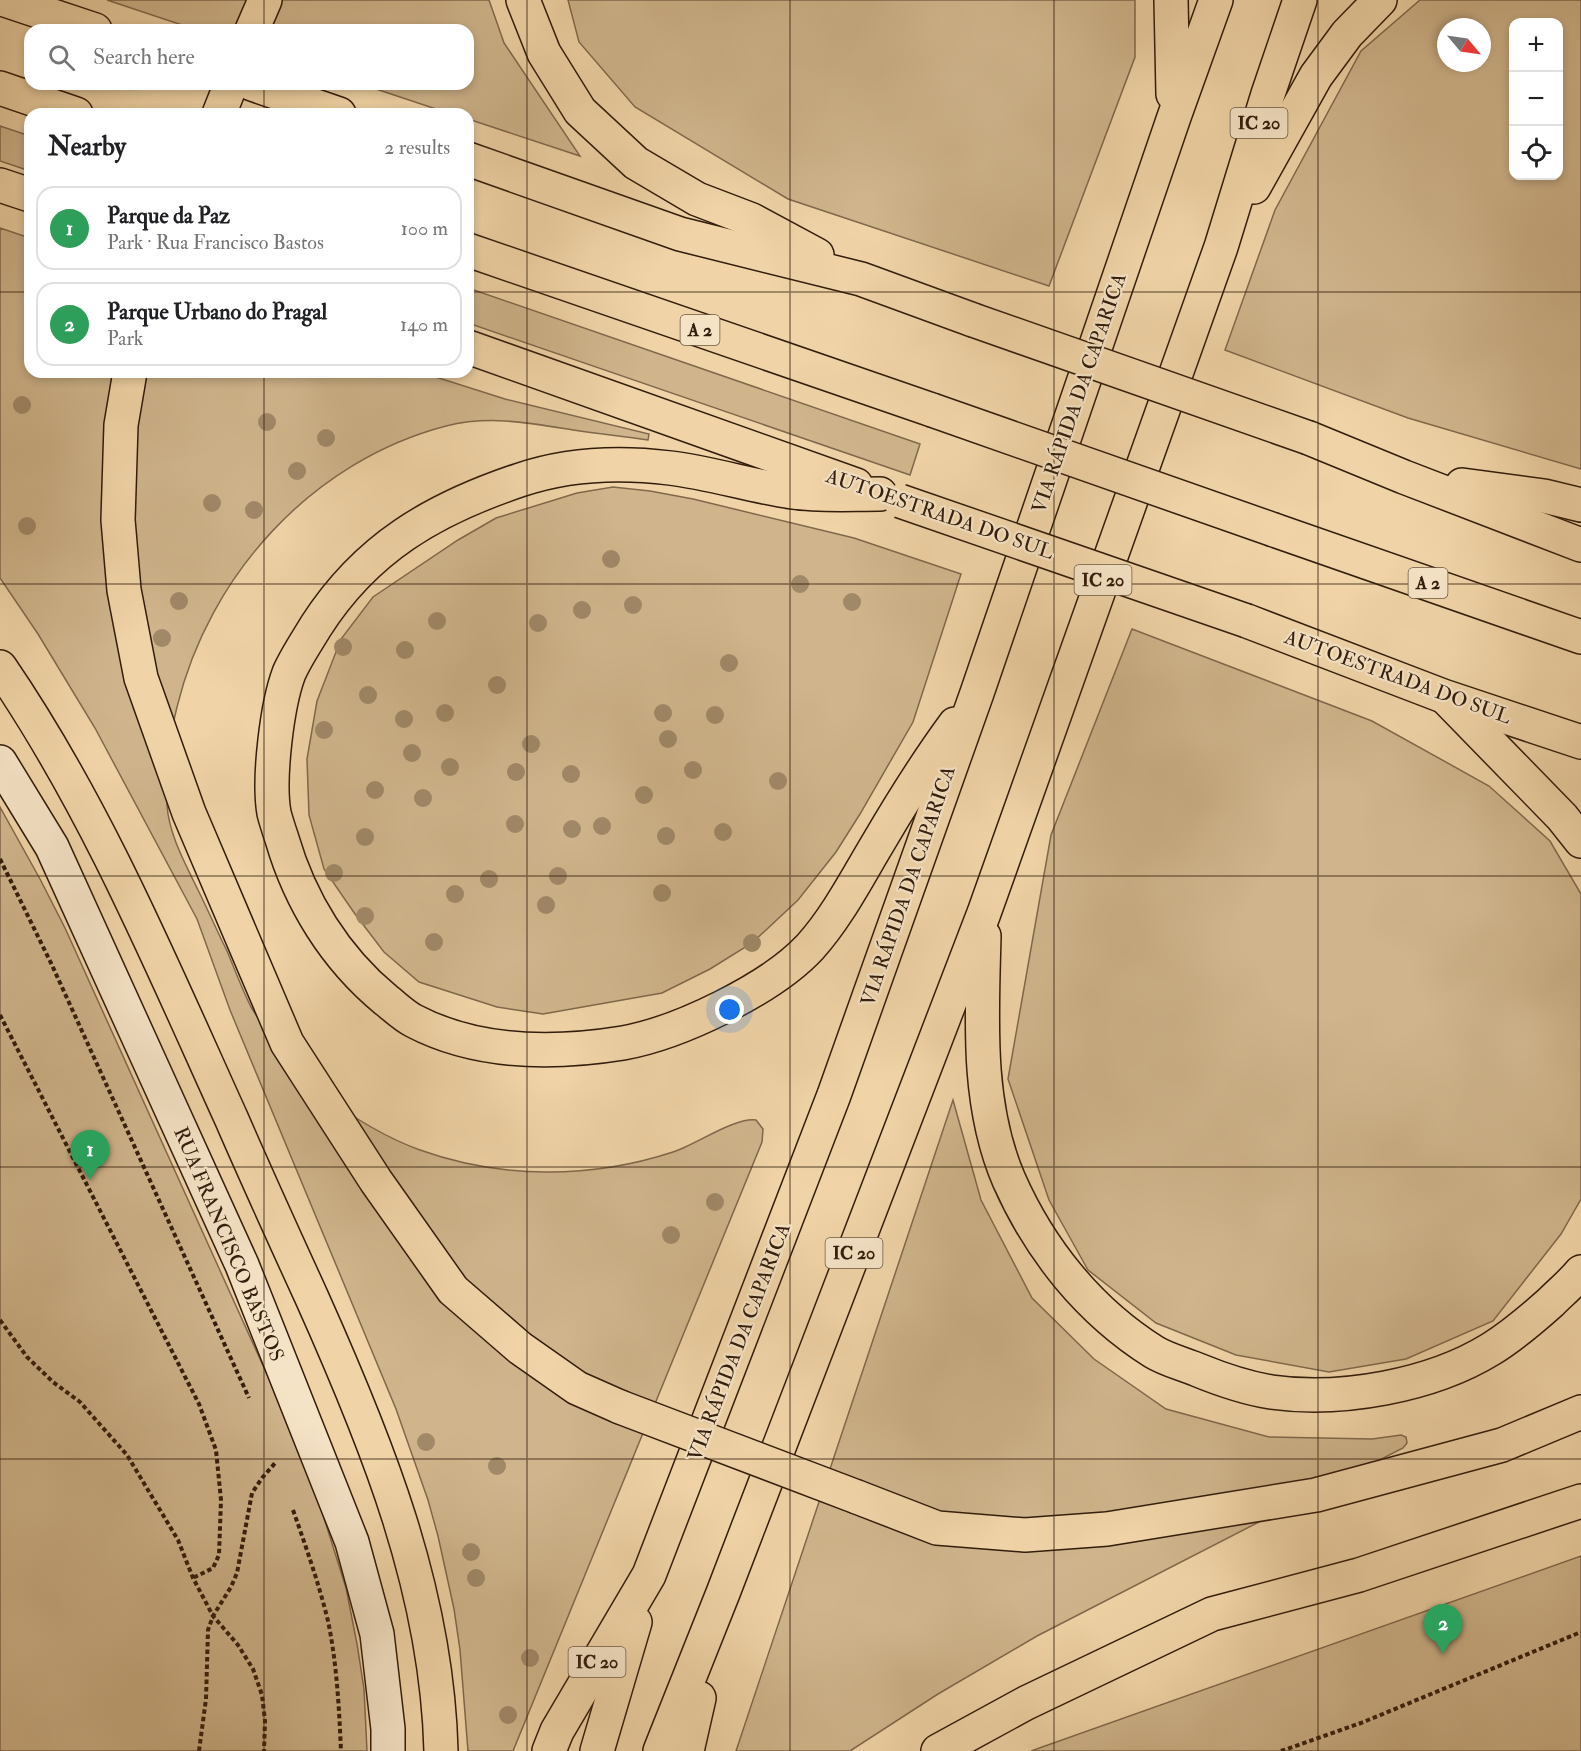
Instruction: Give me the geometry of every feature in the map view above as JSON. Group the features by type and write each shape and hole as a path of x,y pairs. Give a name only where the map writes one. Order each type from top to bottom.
{"highway":[{"path":"5,0 77,24"},
{"path":"255,24 265,0"},
{"path":"523,0 544,53 580,111 636,164 697,199 752,220 861,279"},
{"path":"1171,0 1174,117"},
{"name":"VIA RÁPIDA DA CAPARICA","path":"549,1751 557,1731 649,1575 834,1095 1216,0"},
{"name":"IC 20","path":"660,1751 984,913 1221,247 1268,94 1300,0"},
{"path":"1221,247 1316,76 1347,34 1380,0"},
{"path":"0,88 58,108"},
{"path":"221,108 229,90"},
{"path":"268,90 321,108"},
{"path":"474,161 680,234 861,279 1309,438 1404,477 1581,544"},
{"path":"0,185 24,193"},
{"name":"A 2","path":"474,252 1581,637"},
{"name":"AUTOESTRADA DO SUL","path":"474,349 1247,621 1443,696 1581,742"},
{"path":"129,378 121,425 118,520 124,590 141,678 189,813 287,1043 375,1181 453,1290 520,1348 577,1388 620,1407 938,1528 1025,1535 1107,1529 1316,1495 1502,1445 1581,1412"},
{"path":"890,497 796,493 671,468 610,464 523,478 459,504 425,521 388,544 359,571 333,601 309,638 290,672 278,718 273,777 274,812 287,858 304,899 346,961 378,993 411,1020 452,1037 495,1047 541,1049 596,1047 646,1039 689,1023 765,984 809,948 844,900 916,777 976,693"},
{"path":"1404,477 1544,496 1581,505"},
{"path":"0,667 61,764 111,858 180,1005 357,1399 389,1483 419,1586 434,1664 441,1751"},
{"path":"1443,696 1562,817 1581,842"},
{"path":"984,913 985,1073 989,1114 1008,1178 1030,1221 1064,1271 1104,1315 1156,1353 1214,1377 1270,1392 1334,1395 1389,1388 1440,1373 1490,1350 1534,1317 1581,1272"},
{"path":"938,1751 1026,1703 1212,1614 1359,1575 1581,1501"},
{"path":"597,1751 649,1575"},
{"path":"687,1751 723,1593"}],"street":[{"name":"RUA FRANCISCO BASTOS","path":"0,762 52,847 237,1254 352,1542 377,1634 388,1730 388,1751"}],"path":[{"path":"0,859 51,963 250,1402"},
{"path":"0,1015 199,1404 216,1450 221,1500 219,1556 213,1568 193,1578"},
{"path":"0,1320 27,1357 53,1382 80,1402 127,1455 178,1540 193,1578 213,1616 238,1645 253,1669 262,1695 265,1721 264,1751"},
{"path":"272,1452 280,1473"},
{"path":"199,1751 206,1699 208,1630 213,1616 237,1573 252,1493 277,1461"},
{"path":"292,1506 315,1574 328,1623 337,1683 341,1751"},
{"path":"1281,1751 1361,1724 1581,1632"}],"shaded area":[{"path":"107,0 489,0 504,43 580,156 474,121 474,108 433,108 379,90 474,90 474,24 179,24"},
{"path":"568,0 1135,0 1135,57 1049,286 788,199 635,107 579,42"},
{"path":"1420,0 1581,0 1581,469 1408,418 1225,350 1275,210 1361,51"},
{"path":"0,126 24,134 24,169 0,161"},
{"path":"0,228 24,236 24,378 439,378 505,399 649,434 648,440 510,421 478,421 446,426 397,443 352,466 310,495 273,530 241,569 214,612 192,658 177,707 168,756 167,805 174,838 251,1007 297,1076 356,1118 407,1145 451,1160 482,1166 546,1172 578,1171 642,1161 673,1152 726,1127 747,1120 756,1120 763,1129 762,1142 513,1751 468,1751 460,1650 454,1609 428,1500 396,1409 230,1010 197,919 95,728 38,634 0,578"},
{"path":"474,290 920,444 910,475 474,325"},
{"path":"613,487 693,499 854,538 961,574 913,722 836,852 798,900 752,943 710,969 662,993 543,1014 497,1007 419,982 384,952 324,869 309,815 307,759 317,701 341,639 373,597 458,540 496,518 577,493"},
{"path":"1132,629 1372,721 1489,786 1550,841 1581,894 1581,1199 1561,1234 1493,1321 1406,1359 1329,1372 1236,1355 1156,1323 1088,1270 1049,1200 1008,1079 1051,835"},
{"path":"0,807 65,928 270,1381 318,1499 346,1588 357,1644 364,1689 367,1751 0,1751"},
{"path":"953,1100 981,1200 1032,1298 1094,1359 1166,1409 1269,1437 1372,1439 1401,1435 1406,1437 1407,1443 1403,1448 1037,1636 938,1694 850,1751 736,1751"},
{"path":"1581,1556 1581,1751 1031,1751"}],"place":[{"name":"Parque da Paz","path":"90,1180"},
{"name":"Parque Urbano do Pragal","path":"1443,1654"}]}
